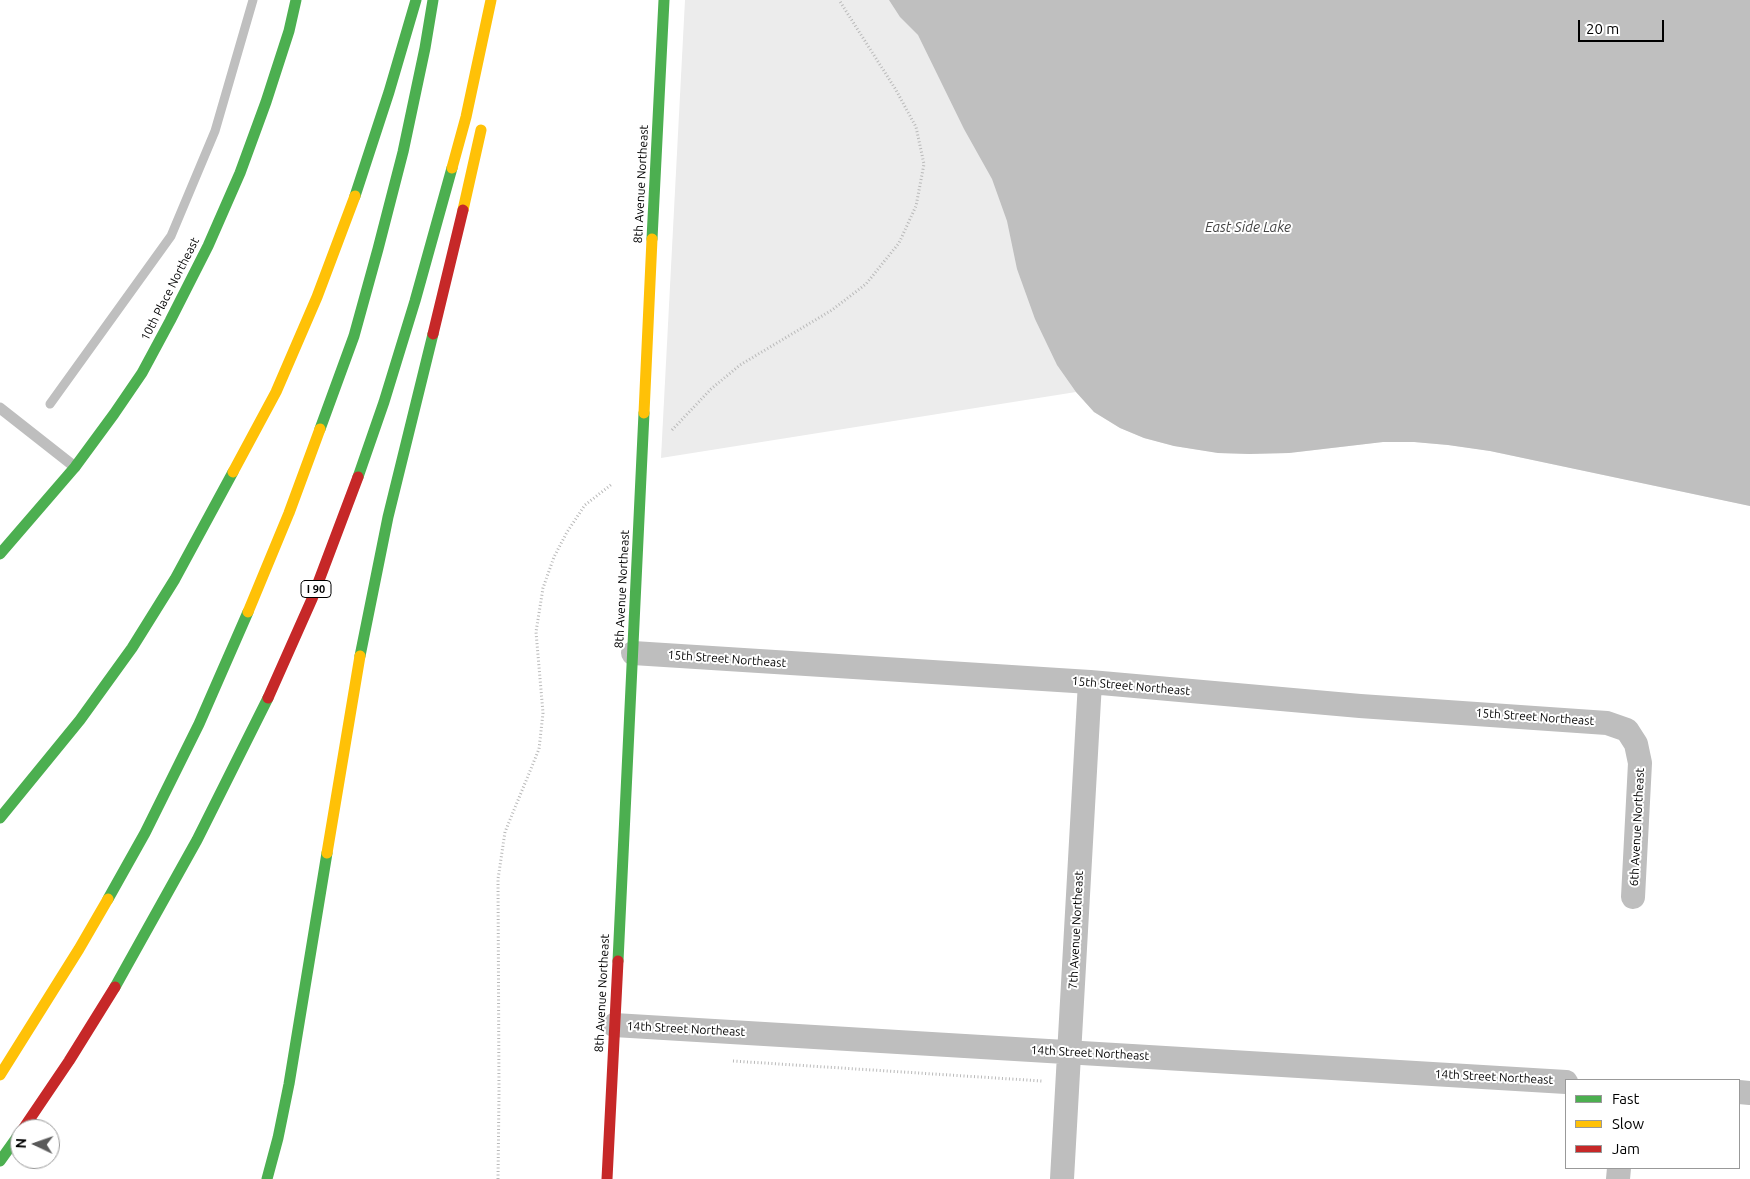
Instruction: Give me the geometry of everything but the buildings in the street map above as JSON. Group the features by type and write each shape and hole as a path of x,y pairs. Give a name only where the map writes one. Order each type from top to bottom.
{"main road":[{"name":"10th Place Northeast","path":"0,554 75,467 142,373 170,321 208,246 240,172 266,102 289,31 296,0"},
{"path":"0,818 80,720 132,648 175,579 276,392 317,297 350,210 389,92 416,0"},
{"path":"0,1075 79,949 145,833 199,724 247,616 289,513 354,336 378,249 411,114 433,0"},
{"name":"I 90","path":"30,1119 113,990 197,840 276,682 312,599 347,510 384,402 415,300 466,117 491,0"},
{"name":"8th Avenue Northeast","path":"607,1179 664,0"},
{"path":"267,1179 289,1084 360,655 388,517 483,123"},
{"path":"0,1161 10,1147"}],"street":[{"name":"15th Street Northeast","path":"632,653 1090,682 1360,706 1592,720 1627,730"},
{"name":"7th Avenue Northeast","path":"1062,1179 1090,682"},
{"name":"6th Avenue Northeast","path":"1627,730 1636,744 1640,763 1633,897"},
{"name":"14th Street Northeast","path":"614,1025 1565,1082"}],"lane":[{"path":"0,408 75,467"}],"path":[{"path":"498,1179 498,879 505,832 540,749 543,713 536,632 543,588 554,557 567,532 585,505 642,462 711,390 740,365 832,310 866,284 899,243 916,206 924,164 916,127 896,90 839,0"}],"shaded area":[{"name":"East Side Lake","path":"685,0 1750,0 1750,506 1490,451 1448,445 1383,442 1289,453 1249,454 1218,453 1174,446 1144,438 1120,428 1094,412 1076,392 661,458"}],"water":[{"name":"East Side Lake","path":"889,0 1750,0 1750,506 1490,451 1448,445 1383,442 1289,453 1218,453 1174,446 1144,438 1120,428 1094,412 1076,392 1057,365 1035,319 1017,269 1007,221 992,179 964,129 918,35 900,17"}],"waterway":[{"path":"50,404 171,236 215,131 253,0"}],"traffic: fast":[{"path":"0,554 75,467 114,414 142,373 170,321 208,246 240,173 289,31 296,0"},
{"path":"355,196 389,92 416,0"},
{"path":"320,429 354,336 378,249 403,152 433,0"},
{"path":"652,239 664,0"},
{"path":"358,477 384,402 415,301 452,168"},
{"path":"360,656 388,517 433,334"},
{"path":"618,961 644,413"},
{"path":"0,818 80,720 132,648 175,579 233,472"},
{"path":"108,899 145,833 199,724 248,612"},
{"path":"115,987 197,840 268,698"},
{"path":"267,1179 289,1084 327,853"},
{"path":"0,1161 10,1147"}],"traffic: slow":[{"path":"452,168 466,117 491,0"},
{"path":"463,210 481,130"},
{"path":"233,472 276,392 317,297 355,196"},
{"path":"644,413 652,239"},
{"path":"248,612 289,513 320,429"},
{"path":"327,853 360,656"},
{"path":"0,1075 108,899"}],"traffic: jam":[{"path":"433,334 463,210"},
{"path":"268,698 312,599 358,477"},
{"path":"607,1179 618,961"},
{"path":"30,1119 115,987"}]}
